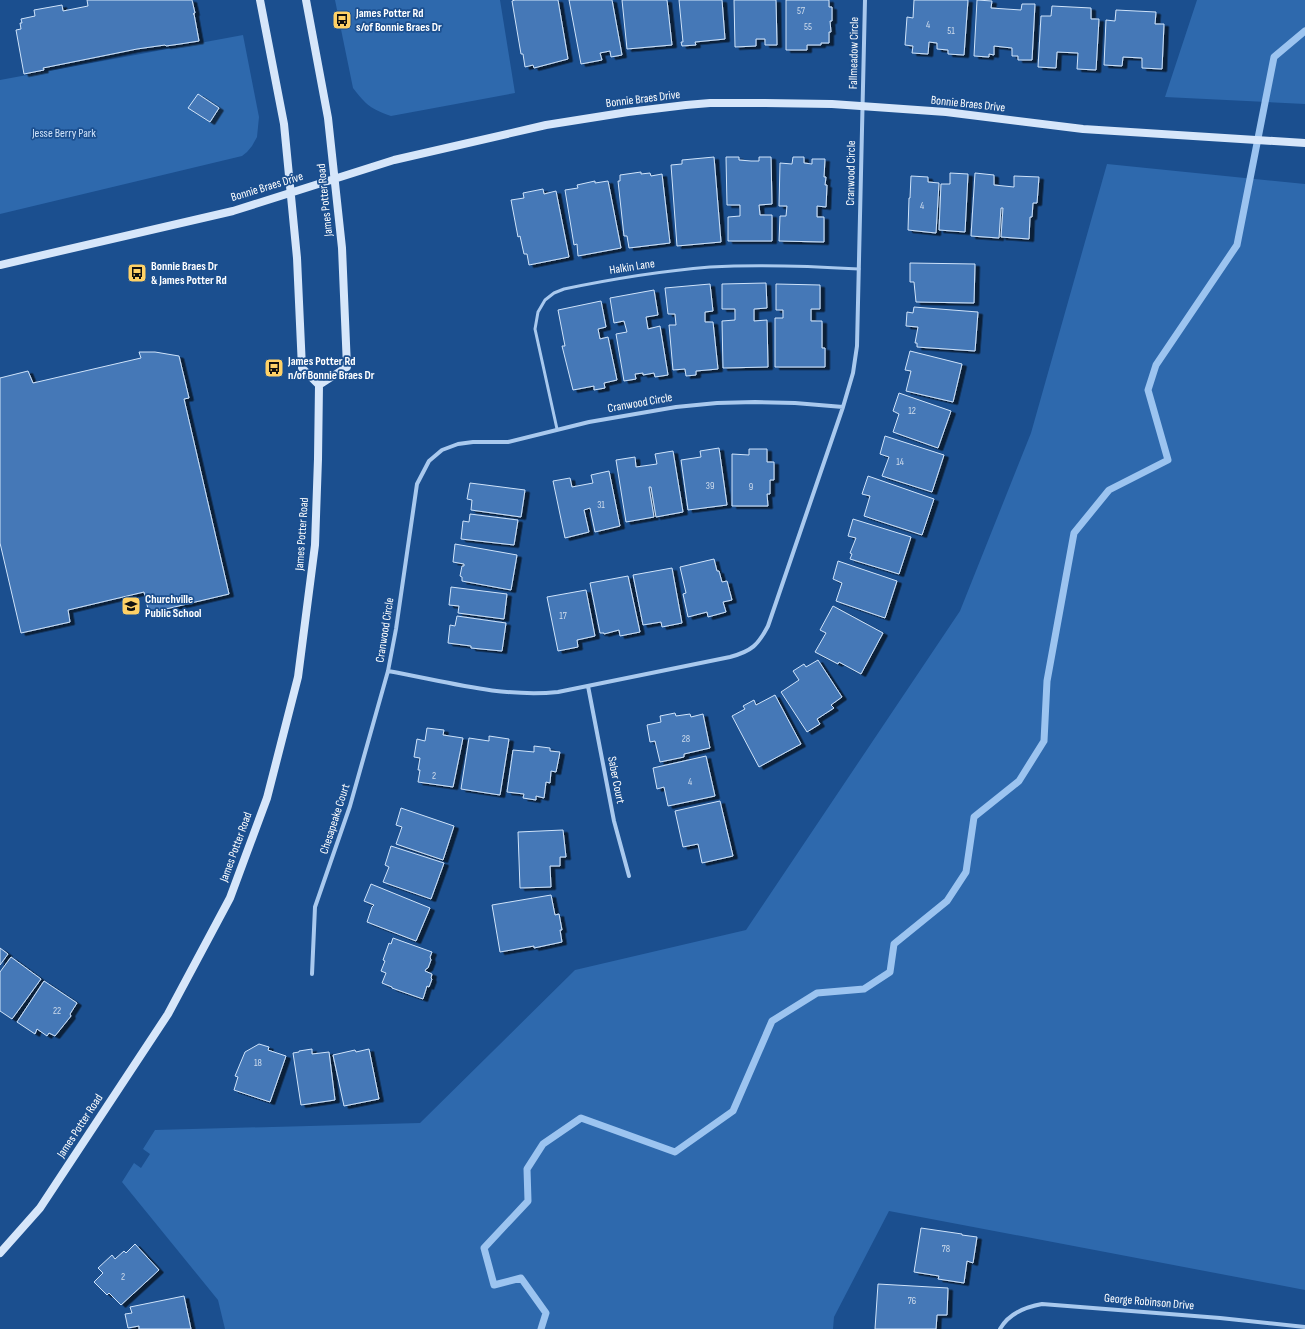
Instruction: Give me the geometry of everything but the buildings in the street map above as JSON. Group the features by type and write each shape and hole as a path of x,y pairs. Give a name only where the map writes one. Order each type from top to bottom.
{"main road":[{"path":"260,0 284,124 297,258 302,368 319,385"},
{"name":"James Potter Road","path":"0,1253 40,1208 168,1014 230,898 267,798 298,677 314,552 318,459 319,385 347,367 342,248 335,179 328,118 306,0"},
{"name":"Bonnie Braes Drive","path":"0,265 233,211 394,160 546,125 628,112 710,103 818,104 946,112 1083,129 1305,143"}],"street":[{"name":"Fallmeadow Circle","path":"863,107 865,0"},
{"name":"Cranwood Circle","path":"843,407 795,403 717,403 676,407 558,429 508,442 473,442 458,444 442,450 429,462 417,484 396,628 388,671 472,688 525,694 558,692 730,657 744,653 759,642 768,626 843,407 854,373 857,346 863,107"},
{"name":"Chesapeake Court","path":"312,974 315,907 350,806 388,671"},
{"name":"Saber Court","path":"588,686 614,821 629,876"},
{"name":"George Robinson Drive","path":"1000,1329 1012,1315 1027,1307 1042,1304 1220,1318 1305,1328"}],"lane":[{"name":"Halkin Lane","path":"558,429 535,329 538,312 545,300 554,293 564,289 626,277 705,268 754,266 859,269"}],"green space":[{"path":"335,0 500,0 515,93 391,116 378,111 369,106 353,88"},
{"path":"1197,0 1305,0 1305,104 1165,97"},
{"name":"Jesse Berry Park","path":"243,35 259,117 257,137 252,146 242,156 0,214 0,80"},
{"path":"1107,164 1305,184 1305,1290 889,1211 834,1317 833,1329 225,1329 218,1300 122,1182 134,1163 141,1168 150,1154 143,1149 155,1130 420,1123 575,970 746,930 960,611 1031,433"}],"waterway":[{"path":"541,1329 546,1313 521,1278 494,1285 484,1248 528,1201 527,1169 543,1144 581,1118 675,1152 733,1111 772,1021 817,993 864,989 890,972 894,944 947,901 966,872 974,817 1019,781 1044,741 1047,681 1074,533 1109,490 1168,460 1148,390 1156,365 1237,245 1274,57 1305,31"}],"place":[{"name":"James Potter Rd s/of Bonnie Braes Dr","path":"342,20"},
{"name":"Bonnie Braes Dr & James Potter Rd","path":"137,273"},
{"name":"James Potter Rd n/of Bonnie Braes Dr","path":"274,368"},
{"name":"Churchville Public School","path":"131,606"}]}
